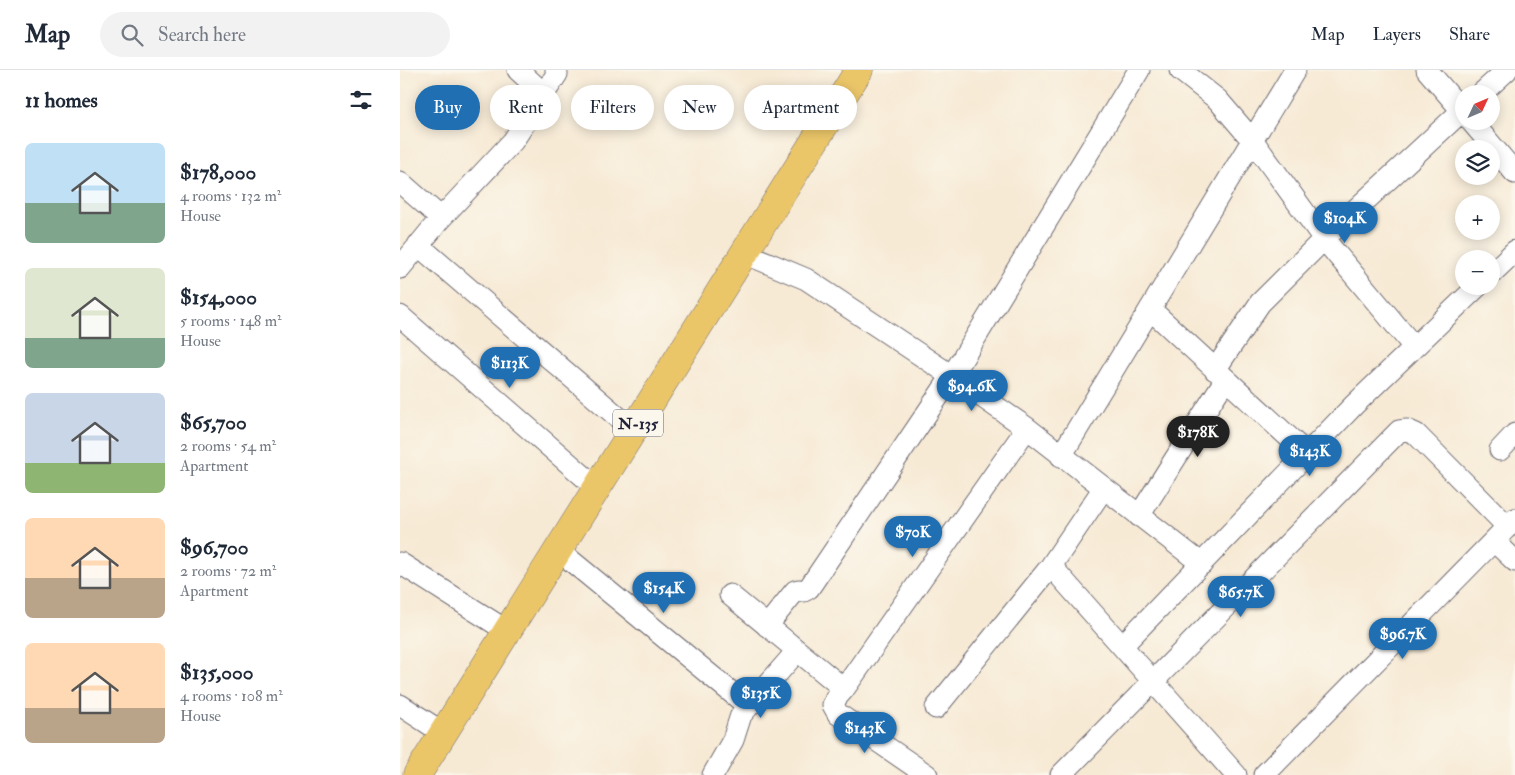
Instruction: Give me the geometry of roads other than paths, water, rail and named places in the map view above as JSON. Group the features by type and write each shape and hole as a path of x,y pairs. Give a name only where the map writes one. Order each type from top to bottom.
{"highway":[{"name":"N-135","path":"417,775 859,70"}],"street":[{"path":"518,70 534,85"},
{"path":"550,85 557,74 556,70"},
{"path":"767,626 795,592 799,590 804,591 809,588 952,376 1139,70"},
{"path":"1180,70 1218,100 1253,141 1324,239 1414,347"},
{"path":"1061,456 1295,70"},
{"path":"1427,70 1455,102"},
{"path":"1491,85 1507,70"},
{"path":"1139,516 1260,303 1324,239 1455,123"},
{"path":"400,268 440,218 513,141 520,130"},
{"path":"1479,130 1515,173"},
{"path":"400,182 440,218"},
{"path":"418,245 633,430"},
{"path":"1500,266 1515,252"},
{"path":"744,253 806,279 952,376 1027,428 1103,489 1202,564"},
{"path":"1122,646 1354,405 1469,295"},
{"path":"1150,309 1307,454"},
{"path":"400,316 596,488"},
{"path":"927,775 838,714 833,706 836,698 844,690 1027,428"},
{"path":"1061,775 1399,431 1407,430 1416,434 1506,529 1515,561"},
{"path":"1500,450 1515,434"},
{"path":"936,708 1051,566 1103,489"},
{"path":"1264,775 1506,529"},
{"path":"558,550 748,706"},
{"path":"400,562 507,631"},
{"path":"1051,566 1236,775"},
{"path":"730,595 844,690"},
{"path":"713,775 733,740 741,715 797,652"},
{"path":"400,705 443,733"}]}
